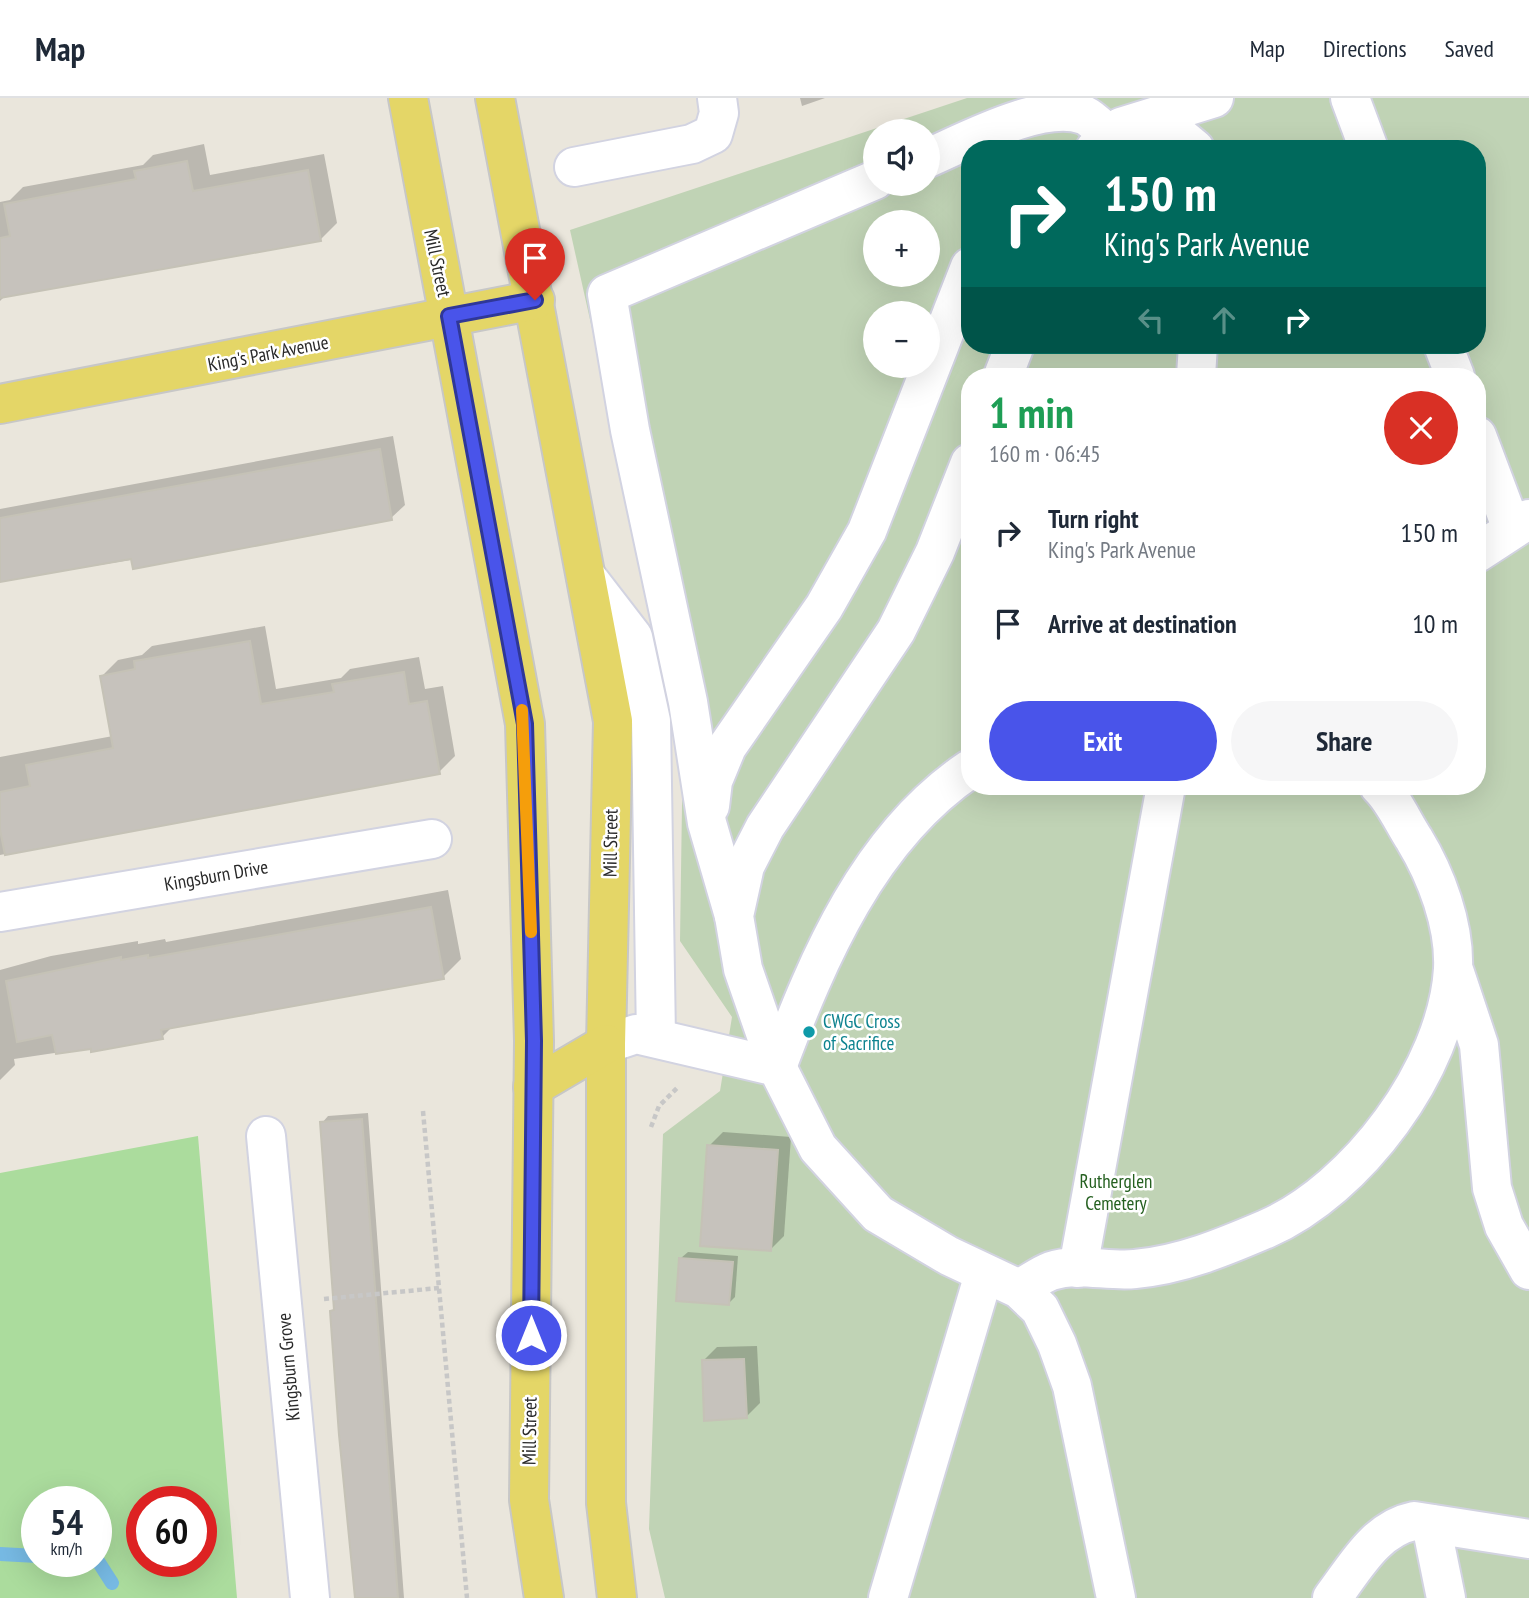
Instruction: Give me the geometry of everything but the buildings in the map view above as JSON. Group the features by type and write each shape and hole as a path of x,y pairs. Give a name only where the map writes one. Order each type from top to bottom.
{"main road":[{"name":"Mill Street","path":"408,98 525,724 533,1087 529,1500 544,1598"},
{"name":"Mill Street","path":"495,98 613,720 606,1044 606,1503 617,1598"},
{"name":"King's Park Avenue","path":"0,404 535,300"},
{"path":"533,1087 606,1044"}],"street":[{"path":"575,167 692,144 713,134 719,113 717,98"},
{"path":"1109,137 1214,98"},
{"path":"1350,98 1366,140"},
{"path":"997,140 1016,135 1054,111 1085,116 1109,137"},
{"path":"1109,137 1150,125 1171,129 1184,140"},
{"path":"940,155 961,149"},
{"path":"863,185 607,293 630,430 688,702 711,839 734,916 743,969 777,1067 818,1148 877,1214 985,1274 1019,1289 1040,1309 1072,1386 1116,1598"},
{"path":"711,839 713,781 727,747 824,607 867,531 961,290"},
{"path":"1486,454 1520,524 1486,546"},
{"path":"734,916 745,866 765,827 896,631 935,552 961,486"},
{"path":"586,576 633,637 651,721 656,1038"},
{"path":"777,1067 821,958 869,873 925,807 961,777"},
{"path":"1078,1268 1164,795"},
{"path":"1019,1289 1051,1271 1078,1268 1134,1270 1202,1255 1270,1227 1334,1185 1384,1131 1410,1092 1436,1041 1448,1003 1453,967 1450,932 1426,858 1385,795"},
{"name":"Kingsburn Drive","path":"0,912 432,839"},
{"path":"1453,967 1479,1045 1492,1188 1504,1226 1529,1270"},
{"path":"606,1044 636,1034 777,1067"},
{"name":"Kingsburn Grove","path":"266,1136 310,1598"},
{"path":"888,1598 985,1274"},
{"path":"1332,1598 1381,1535 1398,1524 1414,1521 1529,1539"},
{"path":"1431,1524 1446,1598"}],"path":[{"path":"423,1111 467,1598"},
{"path":"282,1303 439,1288"}],"green space":[{"name":"Rutherglen Cemetery","path":"967,98 1529,98 1529,1598 665,1598 649,1529 663,1134 720,1091 732,1017 680,941 683,736 570,230 863,133 863,196 940,196 940,119 904,119"},
{"path":"198,1136 237,1598 0,1598 0,1173"}],"waterway":[{"path":"0,1554 21,1555"},
{"path":"108,1577 112,1583"}],"slow traffic":[{"path":"522,710 525,724 531,932"}],"place":[{"name":"CWGC Cross of Sacrifice","path":"809,1032"}],"route":[{"path":"531,1335 534,1041 525,724 449,316 535,300"}]}
